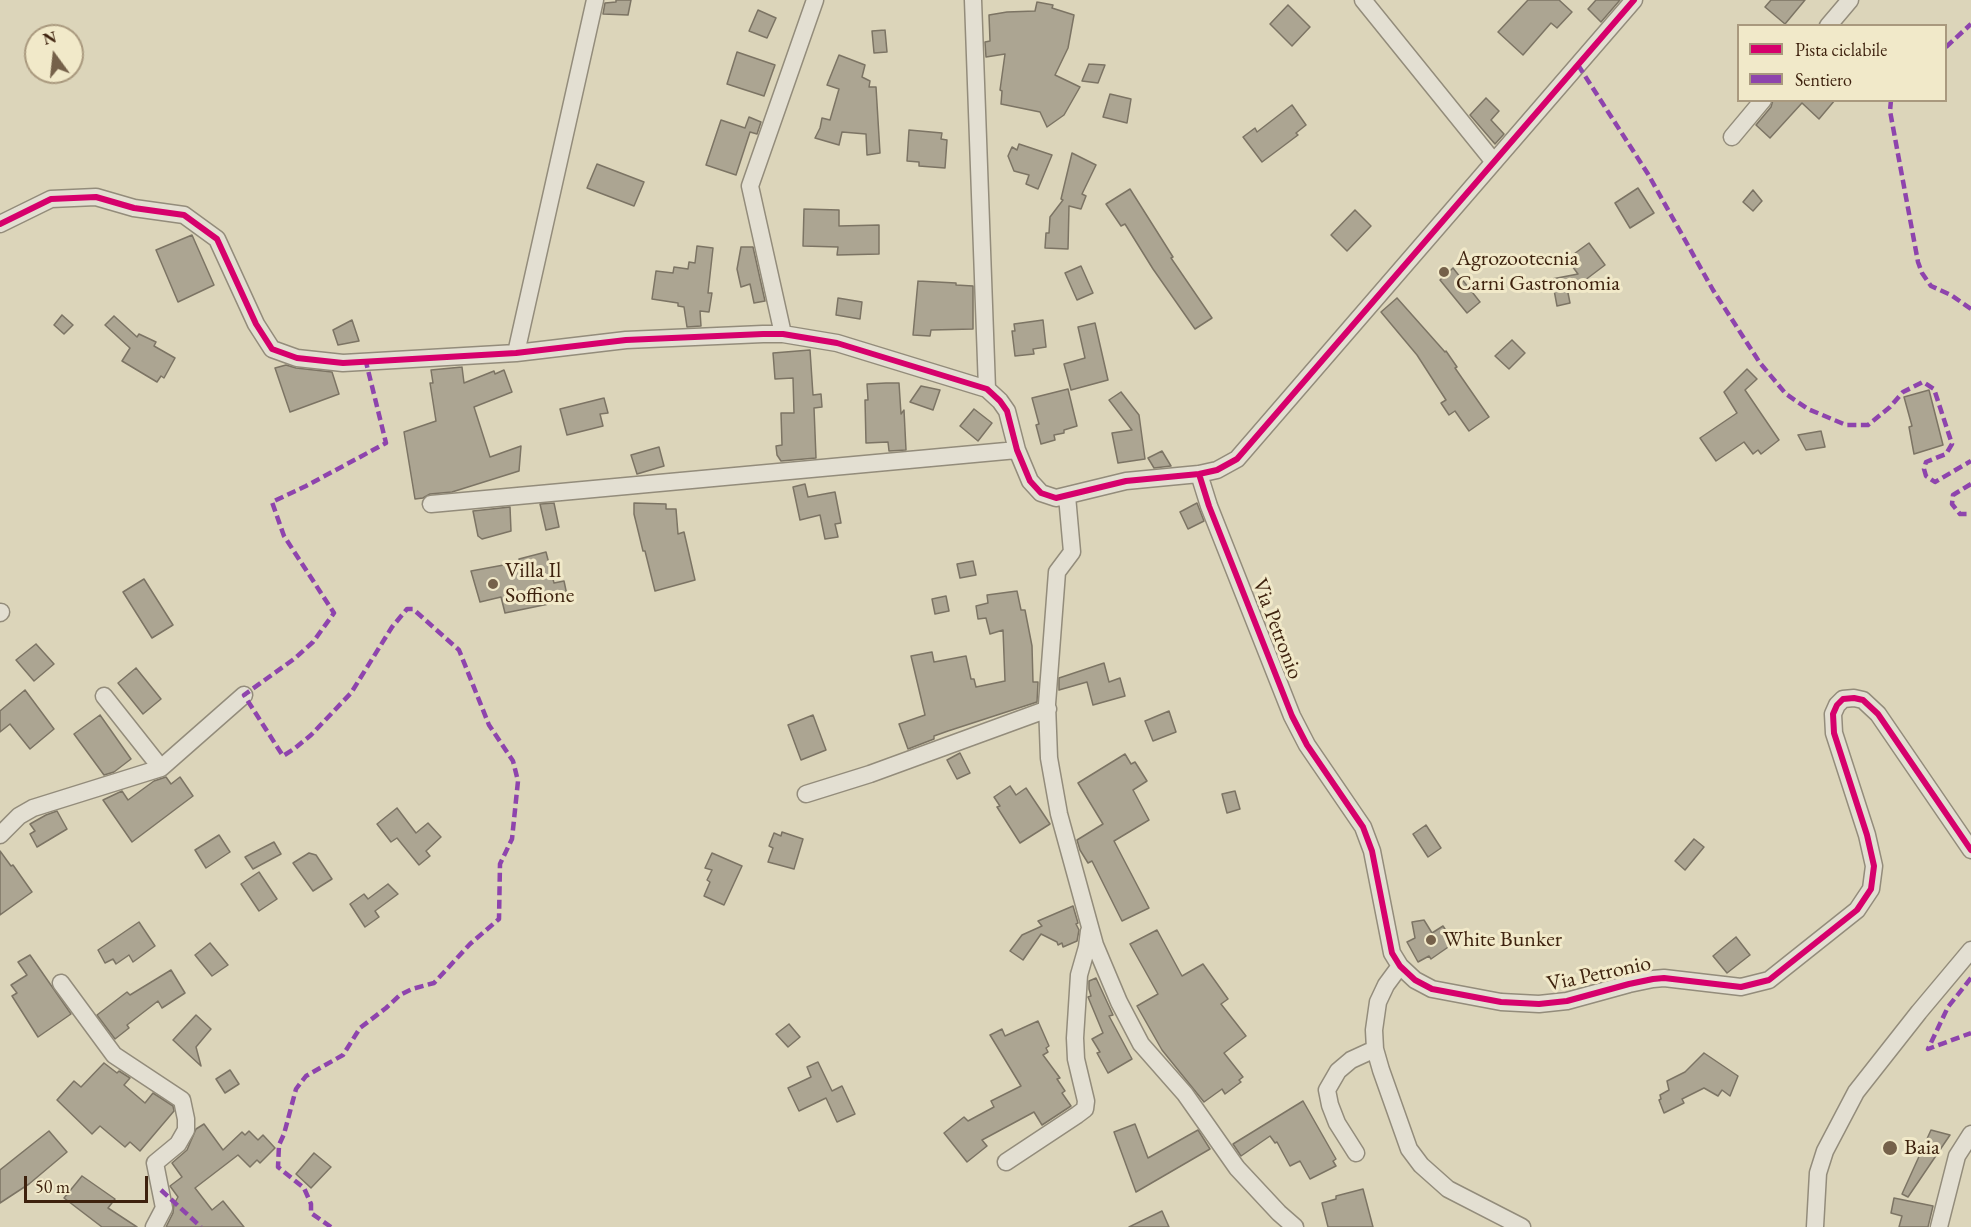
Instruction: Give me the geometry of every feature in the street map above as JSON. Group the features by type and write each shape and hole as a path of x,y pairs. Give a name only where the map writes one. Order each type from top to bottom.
{"street":[{"path":"516,353 595,0"},
{"path":"783,334 750,186 815,0"},
{"path":"973,0 987,389"},
{"path":"1363,0 1494,162"},
{"path":"0,224 51,199 96,197 134,208 184,215 217,239 256,324 272,349 297,358 343,363 516,353 626,340 783,334 837,343 987,389 1007,411 1017,450 1030,481 1041,493 1056,498 1126,481 1218,470 1237,459 1634,0"},
{"path":"1830,24 1850,0"},
{"path":"1732,137 1761,102"},
{"path":"431,504 1017,450"},
{"name":"Via Petronio","path":"1199,474 1209,506 1292,716 1307,745 1363,827 1372,851 1392,953 1400,966 1415,980 1432,989 1501,1002 1539,1004 1567,1001 1653,979 1664,978 1741,987 1769,980 1857,910 1871,889 1874,866 1868,835 1834,733 1833,714 1843,699 1863,700 1878,714 1971,850"},
{"path":"1067,496 1072,552 1057,572 1048,709 1049,758 1059,814 1089,926 1119,1002 1141,1044 1185,1094 1237,1168 1295,1227"},
{"path":"0,835 19,816 33,808 161,768 244,694"},
{"path":"104,696 161,768"},
{"path":"806,794 870,774 1048,709"},
{"path":"1006,1162 1084,1109 1086,1101 1076,1059 1075,1038 1079,975 1087,947 1089,926"},
{"path":"1815,1227 1818,1173 1825,1151 1856,1092 1971,950"},
{"path":"1400,966 1386,985 1378,1002 1374,1030 1376,1049 1398,1120 1413,1156 1448,1189 1522,1227"},
{"path":"61,983 114,1055 182,1100 186,1130 178,1144 155,1163 164,1208 154,1227"},
{"path":"1356,1154 1336,1123 1327,1090 1338,1071 1351,1060 1376,1049"},
{"path":"1939,1227 1957,1156 1971,1134"}],"building":[{"path":"616,0 631,0 628,15 603,14 605,3 616,2"},
{"path":"1528,0 1559,0 1572,12 1557,28 1551,23 1523,55 1498,32"},
{"path":"1596,0 1620,0 1601,22 1588,9"},
{"path":"1771,0 1805,0 1785,24 1765,7"},
{"path":"1037,2 1053,5 1052,8 1074,15 1068,48 1055,75 1080,87 1064,115 1047,127 1040,112 1001,104 1002,91 1000,90 1005,54 986,57 985,42 990,41 989,15 1035,11"},
{"path":"1288,5 1310,27 1292,46 1270,24"},
{"path":"758,10 776,18 767,38 749,31"},
{"path":"885,30 887,52 874,53 872,31"},
{"path":"737,52 775,65 764,96 727,84"},
{"path":"839,55 865,65 862,77 870,81 869,87 876,87 880,153 867,155 866,134 842,132 839,145 815,138 822,118 830,120 839,89 827,85"},
{"path":"1089,64 1105,65 1098,83 1082,81"},
{"path":"1110,94 1131,99 1127,123 1103,117"},
{"path":"1486,98 1499,111 1491,120 1504,134 1495,144 1470,115"},
{"path":"1772,102 1833,102 1819,119 1802,103 1770,138 1756,125"},
{"path":"1292,105 1306,125 1296,133 1298,135 1262,162 1243,137 1255,128 1257,132"},
{"path":"749,117 761,122 757,134 750,132 736,175 706,165 721,120 745,128"},
{"path":"909,130 942,133 941,139 947,140 945,168 919,166 919,162 907,161"},
{"path":"1019,144 1052,155 1038,189 1026,184 1029,175 1014,171 1008,156 1012,147 1017,150"},
{"path":"1072,153 1096,165 1082,194 1086,196 1081,209 1069,206 1068,249 1045,248 1050,217 1063,200 1061,199"},
{"path":"597,164 644,182 634,206 587,188"},
{"path":"1638,188 1654,213 1630,228 1615,203"},
{"path":"1130,189 1173,257 1171,258 1212,318 1195,329 1125,224 1121,226 1106,204"},
{"path":"1753,190 1762,201 1753,211 1743,202"},
{"path":"804,209 839,210 839,226 879,225 879,254 837,255 838,247 803,246"},
{"path":"1355,210 1371,226 1347,251 1331,235"},
{"path":"192,235 214,285 178,302 156,250"},
{"path":"1589,243 1605,265 1568,293 1570,303 1557,306 1552,279 1578,274 1567,259"},
{"path":"697,246 713,248 708,293 712,293 709,312 700,311 701,326 687,327 684,307 678,306 678,303 652,299 656,271 673,273 674,267 688,269 689,262 695,263"},
{"path":"741,247 753,247 765,301 754,303 750,284 741,287 737,269"},
{"path":"1081,266 1093,293 1077,300 1065,273"},
{"path":"1453,268 1480,302 1467,313 1440,280"},
{"path":"918,281 973,286 973,329 931,330 930,336 913,335"},
{"path":"838,298 862,302 860,319 836,315"},
{"path":"1397,298 1446,351 1489,417 1469,431 1455,411 1449,415 1441,403 1446,400 1417,355 1381,312"},
{"path":"62,315 73,325 64,334 54,325"},
{"path":"114,316 137,337 139,334 156,342 154,346 175,358 164,378 161,376 157,382 122,361 130,348 105,325"},
{"path":"352,320 359,341 338,345 333,330"},
{"path":"1043,320 1046,347 1033,349 1034,354 1015,356 1012,331 1015,331 1014,324"},
{"path":"1095,323 1108,380 1071,390 1064,364 1085,358 1078,327"},
{"path":"1512,340 1525,353 1509,369 1495,356"},
{"path":"810,350 813,395 821,394 822,407 814,408 816,458 781,461 777,455 776,446 782,445 781,413 794,413 793,378 775,379 773,353"},
{"path":"286,365 332,372 339,394 290,412 275,368"},
{"path":"462,367 464,383 494,371 495,374 504,370 512,392 474,407 490,457 521,446 519,471 452,492 430,494 415,499 404,432 436,421 430,383 433,383 431,370"},
{"path":"1747,369 1757,379 1745,390 1779,440 1761,454 1758,450 1753,454 1744,442 1716,461 1700,438 1737,413 1724,392"},
{"path":"899,383 901,414 904,410 906,450 889,451 888,442 866,443 867,384"},
{"path":"921,386 940,390 933,410 910,402"},
{"path":"1068,389 1077,426 1054,435 1055,440 1041,444 1036,425 1039,424 1032,398"},
{"path":"1929,390 1943,445 1914,454 1909,427 1912,426 1904,397"},
{"path":"1121,392 1139,415 1145,459 1118,463 1112,433 1132,430 1109,400"},
{"path":"604,398 608,413 600,414 603,426 567,435 560,409"},
{"path":"974,409 992,423 978,441 960,426"},
{"path":"1821,431 1825,447 1806,450 1798,435"},
{"path":"659,447 664,466 637,474 631,455"},
{"path":"1162,451 1171,466 1154,468 1148,458"},
{"path":"805,484 808,497 835,492 841,523 835,524 838,537 825,539 820,515 800,520 793,487"},
{"path":"554,503 559,527 546,530 540,504"},
{"path":"634,503 666,504 666,509 676,509 678,534 684,532 695,580 655,591 634,514"},
{"path":"1197,503 1204,521 1188,529 1180,512"},
{"path":"510,507 511,531 482,539 478,536 473,511"},
{"path":"546,552 554,583 564,581 568,600 505,613 501,597 480,602 471,571 520,562 519,559"},
{"path":"973,561 976,575 960,578 957,564"},
{"path":"144,579 173,625 152,638 123,592"},
{"path":"1017,591 1021,610 1025,610 1032,646 1033,682 1038,682 1037,702 934,736 934,739 908,749 899,724 925,715 911,656 932,652 934,662 966,656 971,679 974,679 976,687 1005,681 1003,630 990,634 986,618 978,619 976,606 988,603 987,595"},
{"path":"946,596 949,611 935,614 932,599"},
{"path":"36,644 54,664 34,681 16,660"},
{"path":"1104,663 1109,682 1120,678 1125,696 1093,705 1087,682 1059,690 1059,678"},
{"path":"136,668 161,699 143,714 118,683"},
{"path":"25,690 54,729 30,749 10,724 0,732 0,711"},
{"path":"1169,711 1176,732 1153,741 1145,721"},
{"path":"100,715 131,759 114,772 104,775 74,734"},
{"path":"813,715 826,750 801,760 788,725"},
{"path":"960,753 970,773 957,779 947,760"},
{"path":"1125,754 1131,764 1135,762 1147,781 1133,790 1149,820 1114,841 1149,908 1122,921 1092,861 1088,863 1080,850 1077,840 1103,824 1078,783"},
{"path":"166,777 171,784 180,777 193,796 132,842 103,800 122,791 128,800 154,781"},
{"path":"1010,786 1016,795 1026,788 1050,824 1020,843 997,807 1000,806 994,797"},
{"path":"1235,791 1240,809 1227,813 1222,794"},
{"path":"397,808 416,833 428,823 441,837 426,851 430,856 419,865 397,838 391,842 377,824"},
{"path":"57,811 67,829 37,847 30,834 35,831 30,824"},
{"path":"1426,825 1441,848 1428,857 1413,834"},
{"path":"782,832 803,839 794,869 768,862 773,848 769,846 774,833 781,836"},
{"path":"219,835 230,852 206,868 195,850"},
{"path":"1694,839 1704,847 1685,870 1675,861"},
{"path":"274,842 281,854 253,869 245,857"},
{"path":"0,851 32,892 0,915"},
{"path":"309,853 316,855 332,879 313,891 293,863"},
{"path":"712,853 742,866 724,905 704,896 710,882 707,880 712,870 705,868"},
{"path":"259,872 277,899 259,911 241,884"},
{"path":"388,884 398,894 375,911 379,917 365,927 350,904 364,894 368,899"},
{"path":"1073,906 1079,930 1077,941 1063,947 1062,943 1058,945 1057,942 1041,934 1023,960 1010,951 1022,935 1042,926 1038,921"},
{"name":"White Bunker","path":"1424,920 1432,933 1443,926 1454,943 1431,959 1429,956 1418,962 1407,942 1415,938 1412,922"},
{"path":"139,922 155,946 133,962 129,955 116,964 113,959 105,963 98,950"},
{"path":"1157,930 1182,976 1203,964 1228,999 1221,1004 1246,1036 1224,1053 1243,1077 1239,1080 1241,1082 1225,1094 1222,1089 1204,1102 1162,1050 1137,1006 1158,994 1130,944"},
{"path":"1736,937 1750,955 1727,973 1713,956"},
{"path":"210,943 228,965 212,976 195,955"},
{"path":"30,955 71,1014 38,1037 12,996 17,993 11,985 27,975 18,962"},
{"path":"171,970 185,993 162,1008 158,1001 127,1025 129,1028 115,1039 97,1015 127,992 130,995"},
{"path":"1096,978 1113,1015 1109,1016 1132,1059 1108,1073 1092,1039 1103,1033 1088,997 1091,996 1089,981"},
{"path":"196,1015 211,1029 196,1047 201,1066 173,1040"},
{"path":"1038,1021 1049,1046 1046,1048 1048,1052 1043,1055 1060,1078 1057,1079 1065,1091 1062,1093 1071,1106 1042,1125 1034,1112 982,1140 987,1146 967,1162 944,1133 964,1117 968,1121 994,1107 991,1101 1021,1086 990,1035 1002,1029 1005,1036"},
{"path":"789,1024 800,1037 788,1047 776,1034"},
{"path":"1704,1053 1738,1076 1730,1096 1722,1090 1718,1096 1704,1088 1682,1099 1684,1103 1664,1113 1659,1100 1660,1095 1669,1090 1667,1081 1685,1072"},
{"path":"818,1062 832,1091 842,1086 855,1114 837,1122 826,1098 799,1111 788,1088 811,1077 807,1067"},
{"path":"104,1063 117,1073 119,1071 130,1078 124,1085 145,1103 153,1093 173,1106 174,1111 140,1151 130,1142 125,1147 100,1126 92,1134 57,1100 74,1081 81,1087"},
{"path":"230,1070 239,1084 225,1093 216,1079"},
{"path":"1303,1101 1336,1159 1333,1161 1336,1166 1310,1179 1300,1161 1290,1166 1277,1142 1275,1143 1270,1136 1241,1156 1233,1144"},
{"path":"204,1124 223,1150 242,1132 245,1135 249,1131 258,1140 263,1135 275,1148 260,1163 257,1160 250,1167 238,1155 195,1188 212,1210 223,1201 244,1227 166,1227 178,1197 170,1186 182,1177 172,1163 187,1150 196,1129"},
{"path":"1135,1124 1148,1158 1198,1130 1210,1149 1136,1192 1114,1132"},
{"path":"1931,1130 1950,1135 1908,1197 1902,1194"},
{"path":"49,1131 67,1152 29,1184 0,1203 0,1170"},
{"path":"314,1153 331,1167 311,1188 296,1174"},
{"path":"82,1176 115,1199 108,1208 137,1227 102,1227 64,1198"},
{"path":"1363,1189 1373,1227 1328,1227 1322,1203 1336,1199 1336,1196"},
{"path":"1894,1198 1933,1206 1928,1227 1899,1227 1902,1216 1891,1213"},
{"path":"1162,1211 1169,1227 1129,1227"}],"marked path":[{"path":"1947,46 1971,24"},
{"path":"1578,65 1648,174 1713,290 1760,363 1786,394 1808,409 1846,425 1868,425 1890,407 1903,392 1923,382 1934,389 1952,444 1946,454 1926,462 1924,469 1926,476 1935,482 1971,461"},
{"path":"1891,102 1890,111 1922,273 1931,286 1951,295 1971,309"},
{"path":"331,1227 311,1213 311,1204 304,1188 278,1167 279,1145 296,1089 306,1076 343,1055 360,1028 400,995 434,983 470,944 499,919 500,864 512,839 518,781 513,761 489,725 459,650 413,609 407,609 392,627 351,693 311,735 283,756 244,695 294,659 313,642 334,613 284,536 272,502 386,443 366,362"},
{"path":"1971,484 1953,495 1952,504 1960,514 1971,514"},
{"path":"1971,978 1948,1007 1928,1049 1971,1033"},
{"path":"161,1190 201,1227"}],"cycle path":[{"path":"0,224 51,199 96,197 134,208 184,215 217,239 256,324 272,349 297,358 343,363 516,353 626,340 763,334 783,334 837,343 987,389 1007,411 1017,450 1030,481 1041,493 1056,498 1126,481 1199,474 1217,470 1237,459 1634,0"},
{"path":"1199,474 1209,506 1292,716 1307,745 1363,827 1372,851 1392,953 1400,966 1415,980 1432,989 1501,1002 1539,1004 1567,1001 1653,979 1664,978 1741,987 1769,980 1857,910 1871,889 1874,866 1867,835 1834,733 1833,714 1843,699 1863,700 1878,714 1971,850"}],"place":[{"name":"Agrozootecnia Carni Gastronomia","path":"1444,272"},
{"name":"Villa Il Soffione","path":"493,584"},
{"name":"White Bunker","path":"1431,940"},
{"name":"Baia","path":"1890,1148"}]}
